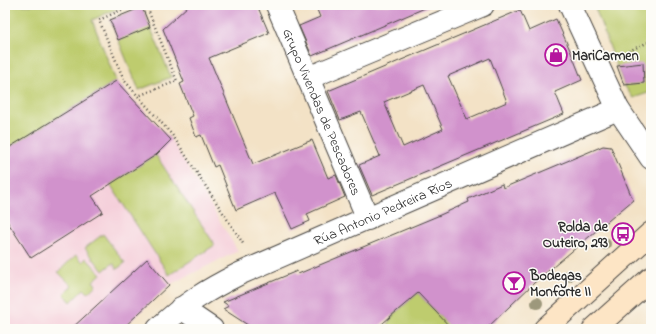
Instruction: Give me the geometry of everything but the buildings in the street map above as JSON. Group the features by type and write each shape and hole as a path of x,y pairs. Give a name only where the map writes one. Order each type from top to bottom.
{"main road":[{"path":"545,329 651,233"},
{"path":"594,329 651,278"}],"street":[{"name":"Grupo Vivendas de Pescadores","path":"277,5 368,219"},
{"path":"308,78 482,5"},
{"path":"570,5 618,109 651,158"},
{"name":"Rúa Antonio Pedreira Ríos","path":"158,329 180,308 239,274 618,109"},
{"path":"180,308 212,329"}],"path":[{"path":"133,5 99,20 124,80 173,136 248,251"},
{"path":"138,96 178,81 146,5"},
{"path":"614,58 651,42"}],"shaded area":[{"path":"116,81 171,140 238,251 169,285 122,329 5,329 5,150"}],"green space":[{"path":"5,5 125,5 92,20 116,81 5,150"},
{"path":"594,5 651,5 651,92 633,98 624,85"},
{"path":"142,7 171,77 139,90 110,20"},
{"path":"156,155 215,245 169,275 110,184"},
{"path":"103,234 125,263 117,269 113,263 103,271 85,248"},
{"path":"76,255 83,262 86,258 101,274 93,281 96,285 88,293 84,289 71,302 64,294 72,286 58,272"},
{"path":"418,293 452,329 393,329 388,323 395,313"}],"place":[{"name":"MariCarmen","path":"556,55"},
{"name":"Rolda de Outeiro, 293","path":"623,234"},
{"name":"Bodegas Monforte II","path":"514,283"}]}
